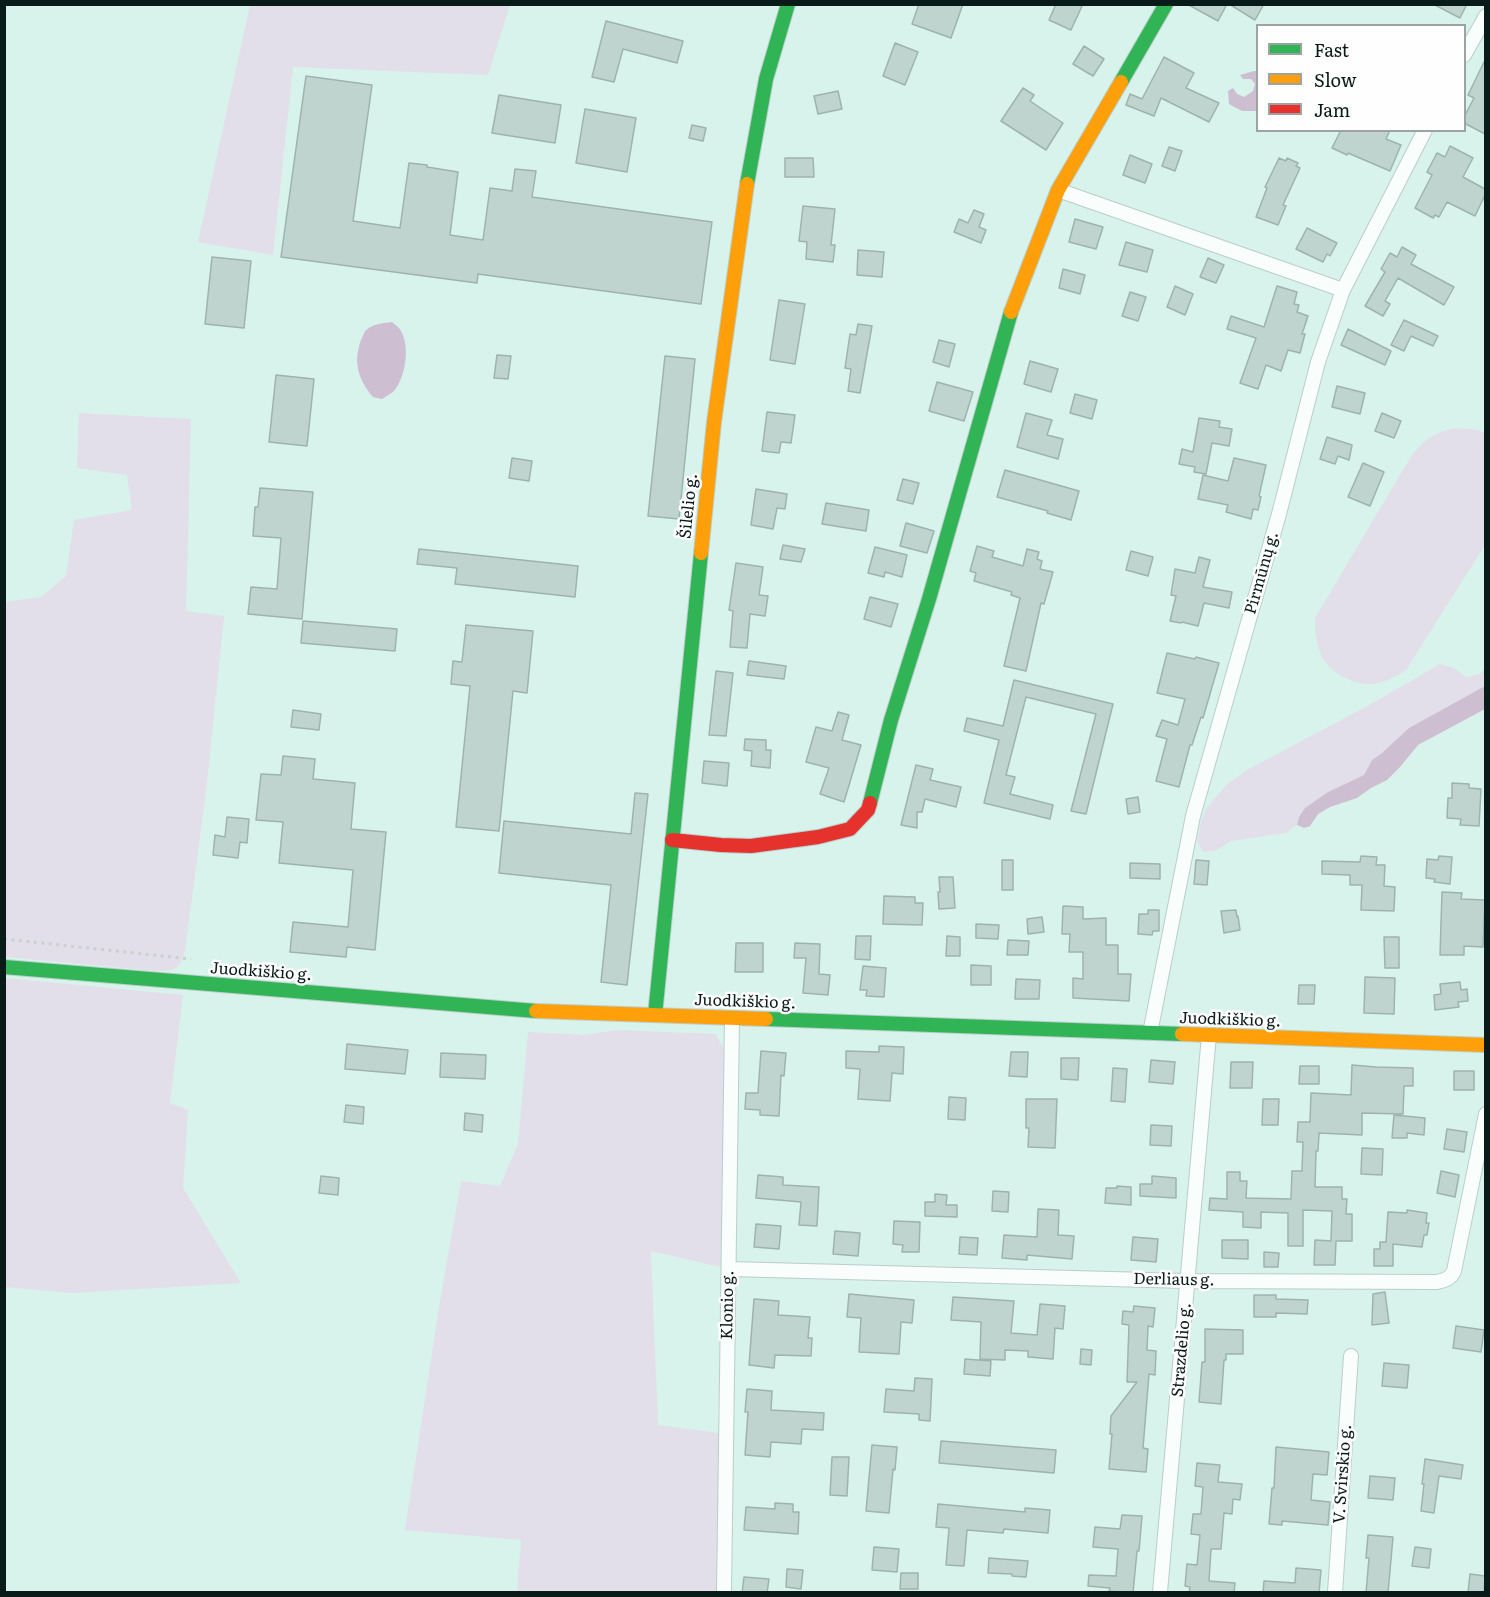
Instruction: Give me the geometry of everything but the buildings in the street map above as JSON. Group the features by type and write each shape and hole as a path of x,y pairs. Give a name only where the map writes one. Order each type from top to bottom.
{"street":[{"name":"Šilelio g.","path":"655,1015 714,422 743,206 766,79 788,4"},
{"path":"672,840 751,846 818,837 850,829 868,810 891,720 929,599 1014,302 1058,190 1166,4"},
{"path":"1466,51 1485,16"},
{"name":"Pirmūnų g.","path":"1150,1033 1193,816 1279,514 1318,362 1343,290 1424,132"},
{"path":"1058,190 1343,290"},
{"name":"Juodkiškio g.","path":"4,967 533,1011 1485,1045"},
{"name":"Klonio g.","path":"724,1593 732,1018"},
{"name":"Strazdelio g.","path":"1160,1593 1209,1035"},
{"name":"Derliaus g.","path":"729,1269 1187,1281 1437,1282 1451,1277 1454,1271 1485,1114"},
{"name":"V. Svirskio g.","path":"1335,1593 1351,1356"}],"path":[{"path":"4,939 190,959"}],"shaded area":[{"path":"250,4 510,5 488,75 293,67 273,255 198,242"},
{"path":"1256,71 1256,111 1242,111 1229,104 1228,91 1233,88 1237,94 1244,97 1253,91 1255,84 1251,79 1243,79 1240,75"},
{"path":"392,322 403,334 406,360 398,385 393,392 382,399 373,397 364,384 358,370 357,356 365,331 374,325"},
{"path":"79,413 191,419 186,611 224,616 206,791 185,951 178,966 168,971 5,957 4,602 41,597 66,576 74,520 132,510 127,475 77,468"},
{"path":"1456,428 1478,430 1485,434 1485,545 1406,670 1389,679 1371,684 1349,680 1335,672 1321,655 1316,637 1315,618 1412,455 1432,437"},
{"path":"1440,664 1454,668 1466,677 1480,674 1485,668 1485,686 1409,728 1372,760 1364,775 1328,792 1305,808 1297,825 1286,833 1231,841 1217,850 1203,852 1197,841 1202,819 1206,809 1226,785 1247,770 1373,703"},
{"path":"1485,686 1485,709 1418,745 1387,780 1357,798 1330,807 1318,814 1310,826 1304,828 1297,825 1305,808 1328,792 1364,775 1372,760 1409,728"},
{"path":"5,978 183,995 170,1103 188,1110 183,1188 241,1283 72,1293 5,1287"},
{"path":"617,1030 715,1034 725,1050 729,1269 651,1251 658,1425 726,1434 724,1592 517,1592 521,1540 405,1530 461,1181 500,1186 518,1144 528,1032 584,1035"}],"traffic: fast":[{"path":"747,184 766,79 788,4"},
{"path":"1121,82 1166,4"},
{"path":"870,803 891,720 929,599 1011,312"},
{"path":"655,1015 701,553"},
{"path":"4,967 536,1011"},
{"path":"766,1019 1182,1034"}],"traffic: slow":[{"path":"1011,312 1058,190 1121,82"},
{"path":"701,553 714,422 747,184"},
{"path":"536,1011 766,1019"},
{"path":"1182,1034 1486,1045"}],"traffic: jam":[{"path":"672,840 751,846 818,837 850,829 868,810 870,803"}]}
